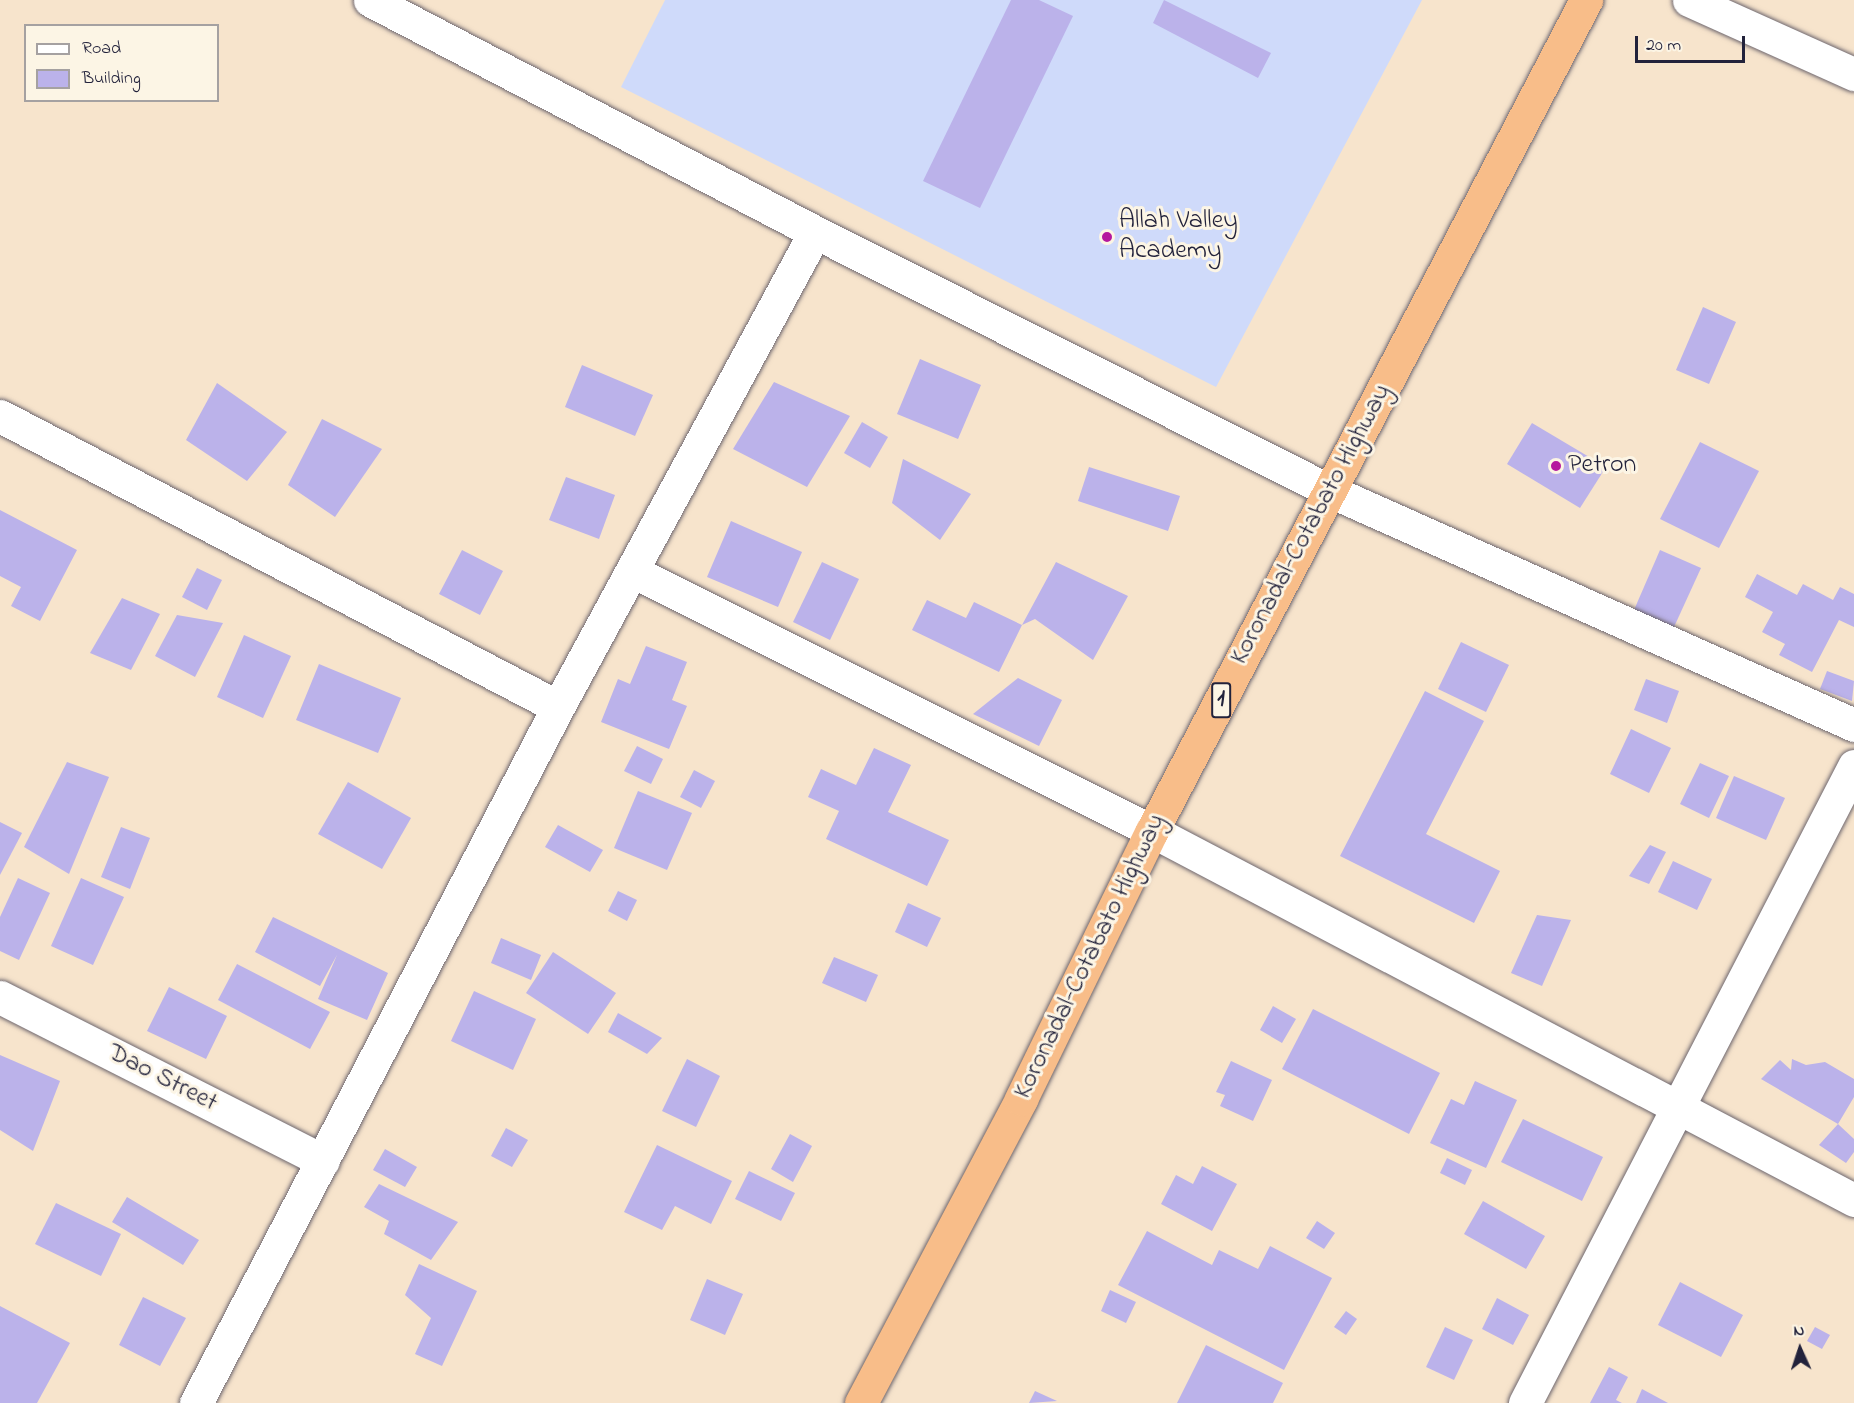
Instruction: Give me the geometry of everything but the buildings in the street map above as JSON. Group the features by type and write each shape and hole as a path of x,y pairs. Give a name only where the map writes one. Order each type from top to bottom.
{"highway":[{"name":"Koronadal-Cotabato Highway","path":"861,1403 1021,1099 1152,831 1586,0"}],"street":[{"path":"370,0 815,232 1330,491 1854,725"},
{"path":"1689,0 1854,74"},
{"path":"196,1403 558,707 815,232"},
{"path":"0,416 558,707"},
{"path":"632,571 1152,831 1854,1200"},
{"path":"1525,1403 1854,766"},
{"name":"Dao Street","path":"0,997 323,1161"}],"shaded area":[{"name":"Allah Valley Academy","path":"665,0 1422,0 1216,387 621,87"}],"place":[{"name":"Allah Valley Academy","path":"1107,237"},
{"name":"Petron","path":"1556,466"}]}
